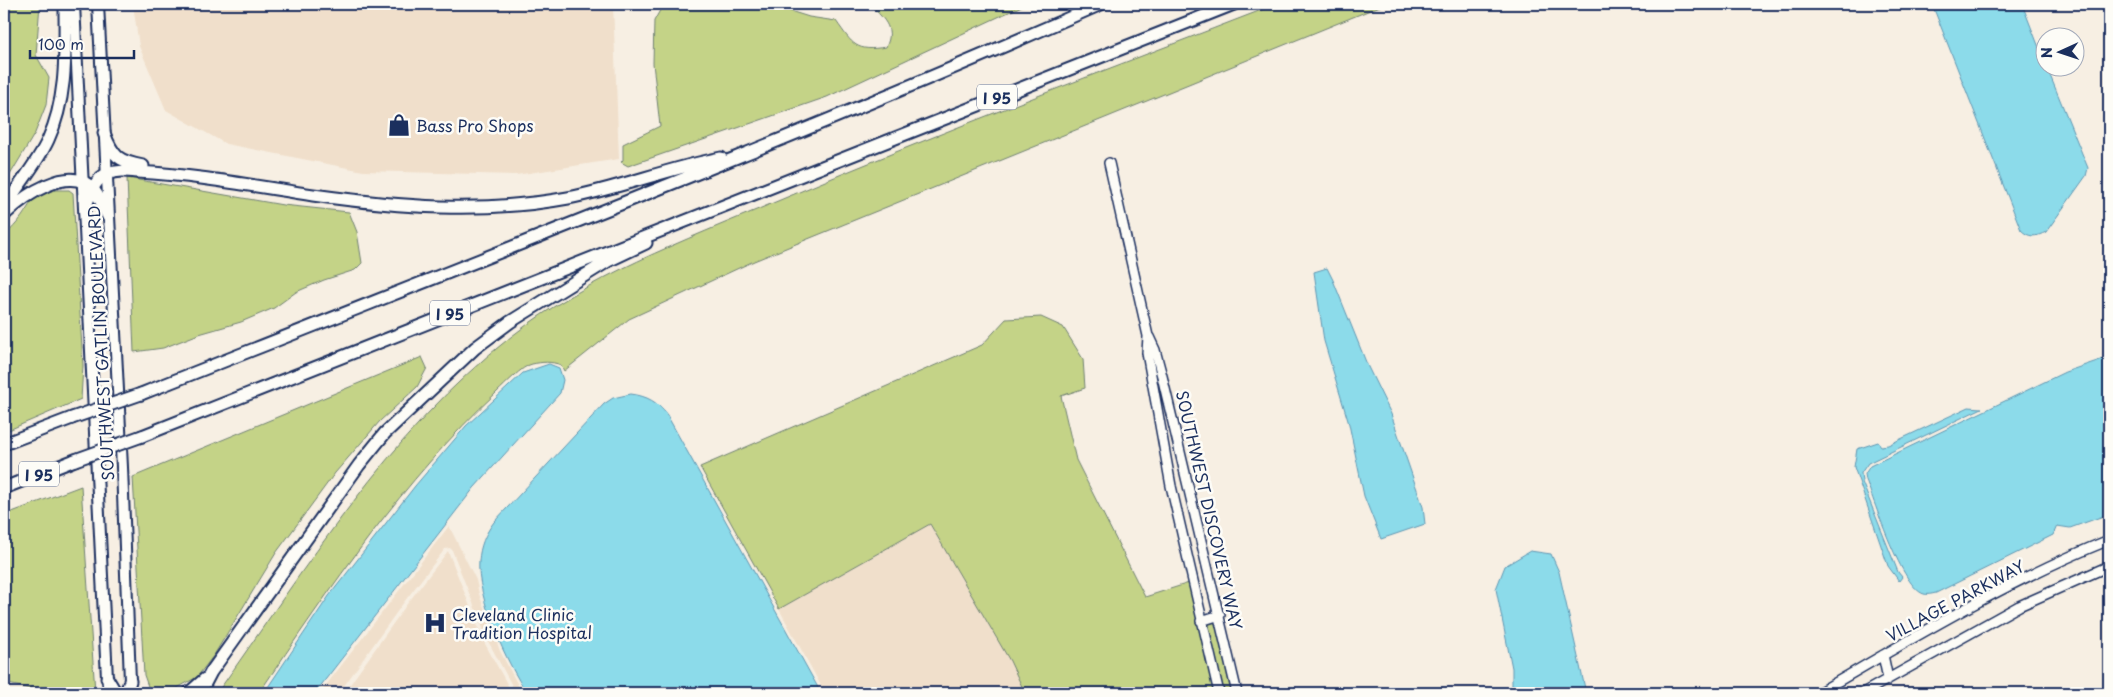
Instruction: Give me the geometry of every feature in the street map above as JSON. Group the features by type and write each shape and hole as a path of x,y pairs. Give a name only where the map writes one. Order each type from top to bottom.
{"highway":[{"path":"4,208 48,141 56,118 63,93 65,4"},
{"name":"I 95","path":"4,444 141,394 744,153 950,70 1101,4"},
{"name":"I 95","path":"4,488 142,436 1234,4"},
{"path":"104,133 110,149 116,156 127,163 146,167 156,172"},
{"path":"85,208 88,186 106,174 118,171 156,172 356,201 410,207 457,209 527,204 568,198 600,191 696,163 744,153"},
{"path":"4,215 37,189 56,182 75,180 88,186 108,217"},
{"path":"200,693 211,672 359,465 386,433 475,348 540,302 608,261 713,214 759,191"},
{"path":"189,693 211,672"},
{"path":"107,678 116,693"},
{"path":"126,693 130,687"}],"main road":[{"name":"SOUTHWEST GATLIN BOULEVARD","path":"74,4 88,186"},
{"name":"SOUTHWEST GATLIN BOULEVARD","path":"98,4 122,467 130,687"},
{"name":"SOUTHWEST GATLIN BOULEVARD","path":"85,208 107,678"}],"street":[{"name":"SOUTHWEST DISCOVERY WAY","path":"1109,163 1148,336 1147,353 1171,486 1219,693"},
{"name":"SOUTHWEST DISCOVERY WAY","path":"1148,336 1156,350 1238,693"},
{"name":"VILLAGE PARKWAY","path":"1818,693 1954,613 2007,586 2109,540"},
{"path":"1863,693 2019,606 2109,566"},
{"path":"1202,621 1220,615"},
{"path":"1884,655 1888,679"},
{"path":"107,678 108,693"}],"shaded area":[{"path":"133,4 613,4 619,159 516,175 363,171 226,144 166,110 139,46"},
{"path":"930,524 1010,661 1025,693 825,693 779,609"},
{"path":"449,526 476,580 479,594 500,651 522,693 516,693 488,641 450,548 445,549 404,602 339,693 320,693"},
{"name":"Cleveland Clinic Tradition Hospital","path":"448,551 484,642 512,693 344,693 407,604"}],"green space":[{"path":"4,4 40,4 36,55 49,78 46,105 35,133 4,185"},
{"path":"768,4 809,17 836,21 856,45 876,48 886,47 889,34 883,18 870,4 1026,4 827,97 628,166 621,162 623,160 623,144 660,126 653,63 654,21 663,5"},
{"path":"1277,4 1385,4 754,261 629,319 564,371 561,365 554,363 543,362 528,365 514,376 463,426 400,498 341,575 259,693 217,693 317,550 388,458 468,374 512,336 542,315 573,295 605,278 705,231 961,126"},
{"path":"127,178 283,205 349,212 357,232 362,263 355,270 296,292 274,308 241,322 199,334 163,348 134,352"},
{"path":"53,190 69,190 73,193 83,366 81,399 4,432 4,237 19,221 35,199"},
{"path":"1041,317 1063,327 1083,359 1085,388 1061,396 1076,460 1145,597 1189,583 1215,693 1025,693 1010,661 930,524 779,609 700,467 982,345 1006,319"},
{"path":"422,357 427,368 417,387 380,421 335,473 276,553 214,655 197,677 170,692 150,692 144,675 133,477"},
{"path":"81,486 95,692 48,693 4,683 4,515"},
{"path":"1216,620 1233,693 1223,693 1206,623"}],"water":[{"path":"1932,4 2022,4 2036,40 2036,78 2051,78 2088,168 2086,176 2046,232 2033,236 2021,230"},
{"path":"1327,268 1368,367 1391,414 1423,507 1425,524 1381,539 1364,496 1349,424 1324,341 1314,272"},
{"path":"2109,357 2109,514 2070,528 2057,526 2053,535 1936,593 1924,594 1916,588 1898,561 1876,507 1865,474 1870,466 2065,372"},
{"path":"549,364 559,368 563,380 560,393 474,488 315,693 264,693 329,596 415,486 466,426 523,373"},
{"path":"631,394 652,400 667,415 821,693 527,693 502,648 482,592 479,561 483,540 494,522 604,404 613,398"},
{"path":"1969,407 1982,408 1868,463 1861,473 1862,482 1898,572 1902,577 1899,581 1888,566 1854,467 1857,449 1878,442 1881,446 1888,445"},
{"path":"1530,551 1551,554 1559,572 1586,693 1512,693 1512,668 1496,589 1505,566"}],"place":[{"name":"Bass Pro Shops","path":"399,125"},
{"name":"Cleveland Clinic Tradition Hospital","path":"435,623"}]}
